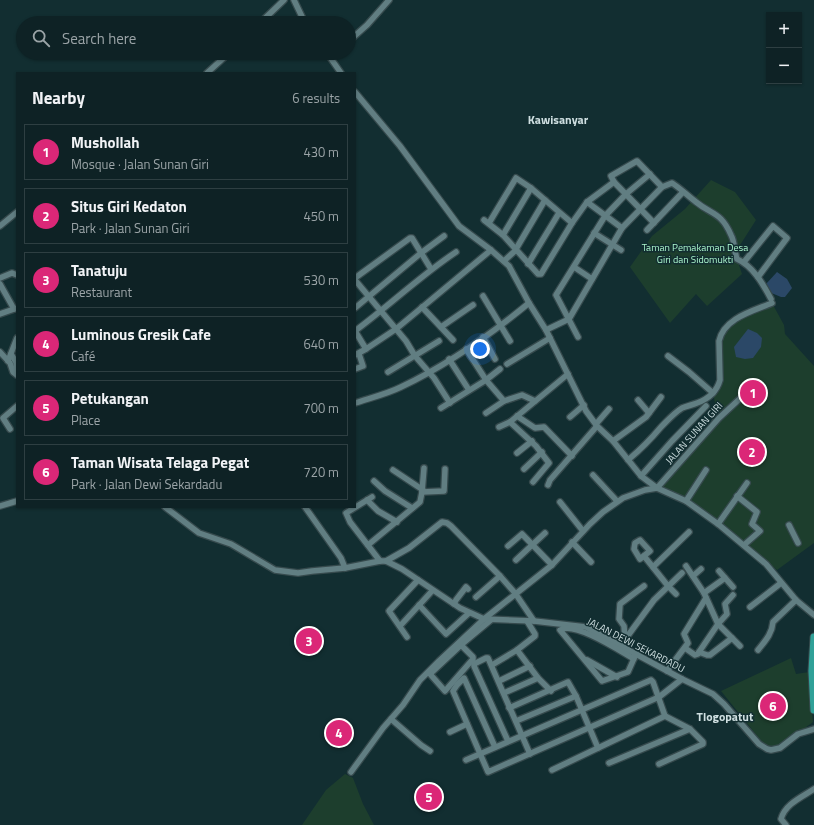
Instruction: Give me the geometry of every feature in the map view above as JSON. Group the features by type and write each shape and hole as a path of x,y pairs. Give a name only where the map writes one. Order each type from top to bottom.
{"main road":[{"path":"814,637 814,710"}],"street":[{"path":"267,16 284,0"},
{"path":"294,0 302,16"},
{"path":"356,34 389,0"},
{"path":"208,72 221,60"},
{"path":"333,60 340,72"},
{"path":"356,93 400,146 457,224 509,266 529,303 546,330 584,405 597,425 613,441 641,476 657,488 686,501 744,545 766,564 796,600 814,616"},
{"path":"654,223 611,178 612,175 636,161 662,187"},
{"path":"578,337 556,296 605,216 626,194 650,174"},
{"path":"572,223 531,188 515,178 487,221 503,235 538,274 542,273 572,223 587,202 614,182"},
{"path":"546,330 569,319 622,228 662,187 672,183 696,203 720,217 734,240 734,253 737,259 744,262 758,277 772,301 737,318 722,330 719,340 720,380 718,386 713,393 705,399 675,413 637,453 628,460"},
{"path":"503,235 531,188"},
{"path":"647,230 683,192"},
{"path":"504,261 516,249 545,200"},
{"path":"587,202 622,228"},
{"path":"528,264 559,212"},
{"path":"0,226 16,213"},
{"path":"744,262 773,226 787,238 758,277"},
{"path":"594,233 622,250"},
{"path":"356,307 421,253 444,236"},
{"path":"356,278 409,238 412,238 431,269"},
{"path":"356,369 363,366 357,354 396,329 491,250"},
{"path":"356,330 381,312 431,269 456,252"},
{"path":"574,267 592,279"},
{"path":"0,278 12,273 16,275"},
{"path":"356,280 396,329 450,403"},
{"path":"0,284 15,308 0,314"},
{"path":"483,296 510,341"},
{"path":"356,403 400,388 428,373 501,326 529,303"},
{"path":"441,327 473,305"},
{"path":"422,307 453,340"},
{"path":"356,333 366,349"},
{"path":"483,337 495,359"},
{"path":"507,364 550,338"},
{"path":"8,361 16,341"},
{"path":"388,372 439,341"},
{"path":"466,349 486,380 504,401"},
{"path":"0,352 8,361 13,372 16,374"},
{"path":"11,354 16,362"},
{"path":"668,356 713,393"},
{"path":"449,359 469,390"},
{"path":"441,408 486,380 500,369"},
{"path":"499,427 510,422 568,374"},
{"name":"JALAN SUNAN GIRI","path":"657,488 718,418 746,393"},
{"path":"486,413 504,401 522,395 535,401"},
{"path":"613,441 646,417 661,397"},
{"path":"638,400 649,413"},
{"path":"570,418 584,405"},
{"path":"641,476 706,406"},
{"path":"10,429 2,417 16,407"},
{"path":"548,485 550,480 572,456 609,410"},
{"path":"517,416 535,428 544,427 572,456"},
{"path":"510,422 532,441 542,452 549,464 533,482"},
{"path":"517,453 532,441"},
{"path":"524,469 542,452"},
{"path":"368,545 420,502 423,491 424,468"},
{"path":"393,470 423,491 444,491 445,469"},
{"path":"686,501 706,470"},
{"path":"593,475 617,501"},
{"path":"374,481 385,491 412,508"},
{"path":"718,524 747,483"},
{"path":"351,772 424,675 484,619 552,565 582,531 617,501 645,490 657,488"},
{"path":"737,496 757,512 752,525 760,531 744,545"},
{"path":"356,507 369,499 378,511 397,522"},
{"path":"0,506 16,501"},
{"path":"560,502 582,531"},
{"path":"167,508 199,533 231,544 275,570 298,573 345,568 386,561 409,548 442,522 446,523 460,535 500,576 515,593 534,621"},
{"path":"306,508 341,558 345,568"},
{"path":"354,508 346,513 350,522 380,561"},
{"path":"789,525 798,543"},
{"path":"653,567 689,532"},
{"path":"516,560 545,533"},
{"path":"508,546 522,534 552,565"},
{"path":"572,542 591,562"},
{"path":"644,556 676,594"},
{"name":"JALAN DEWI SEKARDADU","path":"386,561 468,613 484,619 534,621 586,627 621,645 635,657 713,694 724,704 759,744 767,749 771,750 780,748 798,734 814,729"},
{"path":"686,566 705,596 718,624 740,646"},
{"path":"693,576 701,569"},
{"path":"719,571 733,587"},
{"path":"621,645 654,600 682,573"},
{"path":"476,597 500,576"},
{"path":"667,671 688,643 684,637 684,634 705,596 725,578"},
{"path":"407,637 389,610 418,580"},
{"path":"750,607 781,583"},
{"path":"625,639 624,626 619,619 620,604 644,586"},
{"path":"454,604 466,587 468,589"},
{"path":"400,626 432,591"},
{"path":"685,648 695,655 698,654 718,624 727,614 725,603 733,594"},
{"path":"758,650 773,629 773,622 796,600"},
{"path":"419,605 446,634 468,613"},
{"path":"461,646 473,657 473,659 444,691 430,674 461,646 491,620"},
{"path":"492,665 536,635 527,621"},
{"path":"563,628 582,631 635,657 629,671 617,677 602,681 567,639 560,630 563,628"},
{"path":"567,639 573,630"},
{"path":"699,652 710,655 732,638"},
{"path":"516,650 538,678 551,691"},
{"path":"508,741 474,666 487,658 492,665 509,708 530,754"},
{"path":"584,658 617,677"},
{"path":"499,681 530,666"},
{"path":"495,747 464,678 453,691 488,772 659,697 682,679"},
{"path":"504,693 538,678"},
{"path":"466,760 481,755 508,741 651,680 659,697 665,716 690,729 703,742 703,744 659,764"},
{"path":"509,708 551,691 568,682 582,709 598,748"},
{"path":"516,721 576,696"},
{"path":"552,770 665,716"},
{"path":"391,719 430,751"},
{"path":"450,732 467,724"},
{"path":"609,763 690,729"},
{"path":"786,825 781,819 783,812 814,785"},
{"path":"786,808 814,789"}],"green space":[{"name":"Taman Pemakaman Desa Giri dan Sidomukti","path":"711,180 735,192 756,220 735,253 742,274 707,306 696,294 670,323 630,267 652,236 685,209"},
{"path":"772,303 784,325 785,334 814,366 814,543 777,570 687,498 661,486 718,418 713,393 718,386 719,341 730,322"},
{"path":"791,658 796,674 809,672 813,722 797,735 785,742 773,747 766,747 721,691"},
{"path":"345,774 353,778 363,804 374,825 302,825 326,790"}],"water":[{"path":"777,272 787,279 792,288 785,297 769,292 766,284"},
{"path":"748,329 757,333 762,338 761,347 753,358 745,359 736,357 734,347"}],"place":[{"name":"Mushollah","path":"753,393"},
{"name":"Situs Giri Kedaton","path":"752,452"},
{"name":"Tanatuju","path":"309,641"},
{"name":"Taman Wisata Telaga Pegat","path":"773,706"},
{"name":"Luminous Gresik Cafe","path":"339,733"},
{"name":"Petukangan","path":"429,797"}],"district":[{"name":"Kawisanyar","path":"558,119"},
{"name":"Tlogopatut","path":"725,716"}]}
